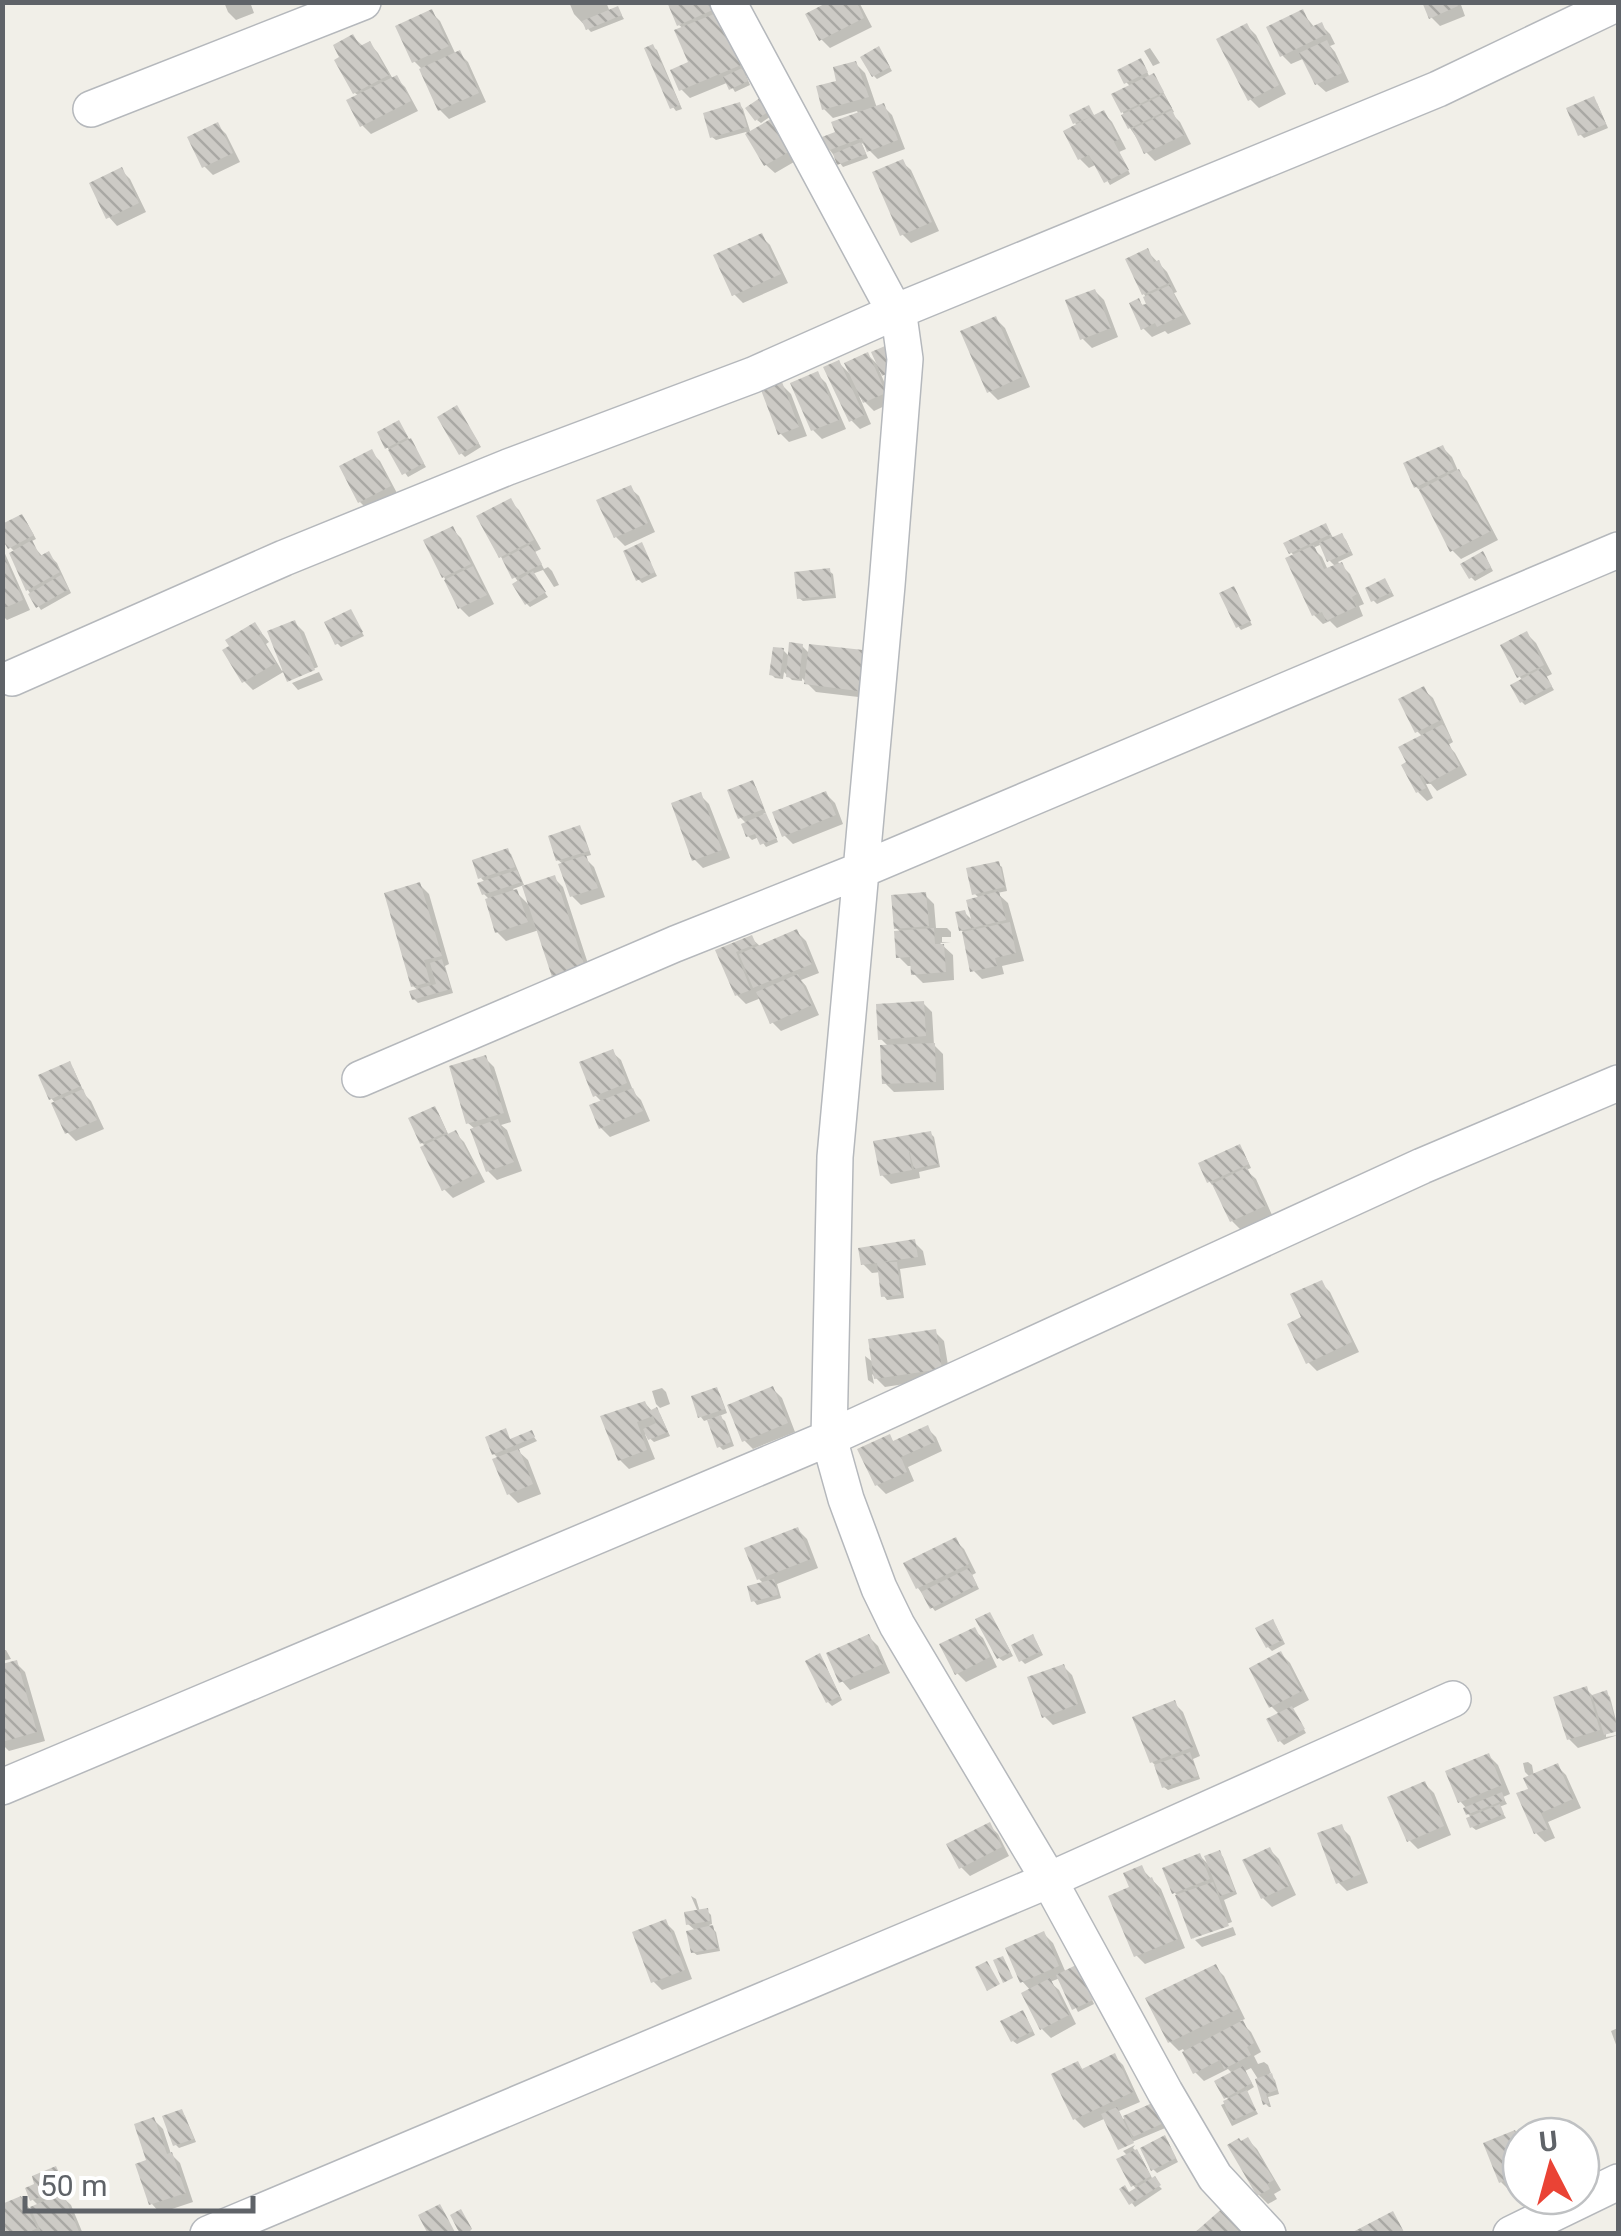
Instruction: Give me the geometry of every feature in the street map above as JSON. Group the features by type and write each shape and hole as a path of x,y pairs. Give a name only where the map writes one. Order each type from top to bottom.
{"street":[{"path":"91,109 362,2"},
{"path":"728,2 895,312 906,360 836,1157 829,1438 846,1499 897,1625 1048,1880 1164,2092 1215,2176 1268,2234"},
{"path":"12,678 284,558 508,467 753,376 895,312 1438,89 1618,3"},
{"path":"360,1079 1618,550"},
{"path":"2,1787 829,1438 1422,1166 1618,1083"},
{"path":"208,2234 1048,1880 1453,1699"},
{"path":"1510,2234 1618,2182"}],"building":[{"path":"667,2 715,2 717,8 677,26"},
{"path":"828,2 857,2 864,18 819,41 805,14"},
{"path":"1422,2 1456,2 1458,6 1429,19"},
{"path":"618,6 622,15 586,30 582,21"},
{"path":"432,9 449,46 412,63 395,26"},
{"path":"1303,9 1311,27 1322,22 1327,34 1280,57 1266,27"},
{"path":"719,12 741,65 679,91 670,70 688,62 674,30"},
{"path":"1247,23 1279,85 1248,101 1216,39"},
{"path":"353,34 360,46 370,41 389,75 353,94 334,60 339,57 333,45"},
{"path":"1327,40 1342,73 1315,85 1299,53"},
{"path":"653,44 680,105 670,109 644,48"},
{"path":"879,46 890,67 872,77 860,57"},
{"path":"460,50 479,93 438,111 419,69"},
{"path":"1141,58 1148,72 1124,84 1117,70"},
{"path":"856,61 869,97 822,110 816,86 836,81 833,67"},
{"path":"742,68 748,81 729,90 723,77"},
{"path":"1154,73 1164,92 1121,113 1111,94"},
{"path":"397,75 411,101 360,127 346,100"},
{"path":"766,94 775,107 755,121 745,108"},
{"path":"1164,94 1172,108 1128,129 1121,115"},
{"path":"1594,96 1606,124 1578,136 1566,108"},
{"path":"740,102 747,127 710,138 703,113"},
{"path":"884,103 898,140 867,152 862,138 827,151 822,137 835,132 831,122"},
{"path":"1089,105 1094,115 1104,110 1119,139 1114,142 1129,170 1104,183 1089,155 1078,160 1063,131 1090,117 1073,124 1069,115"},
{"path":"1172,110 1184,135 1144,154 1132,129"},
{"path":"781,113 799,146 764,166 745,134"},
{"path":"218,122 233,153 202,168 187,137"},
{"path":"861,142 866,154 837,165 833,154"},
{"path":"903,159 932,222 900,236 872,172"},
{"path":"122,167 139,203 106,219 89,183"},
{"path":"762,233 781,274 732,296 713,255"},
{"path":"1148,248 1154,262 1159,260 1169,283 1142,295 1125,259"},
{"path":"1170,285 1183,315 1141,330 1129,303 1139,298 1142,305 1146,304 1143,297"},
{"path":"1095,289 1111,328 1080,340 1065,300"},
{"path":"996,316 1022,377 987,393 960,331"},
{"path":"885,346 895,370 882,376 871,352"},
{"path":"868,352 886,393 863,403 844,363"},
{"path":"839,360 864,415 849,422 823,367"},
{"path":"818,371 839,420 811,431 790,383"},
{"path":"782,382 799,427 778,435 761,390"},
{"path":"457,405 479,443 459,455 437,417"},
{"path":"399,420 408,437 385,449 377,432"},
{"path":"411,438 424,463 402,475 388,450"},
{"path":"1443,445 1454,469 1414,488 1403,463"},
{"path":"372,449 391,486 358,503 339,466"},
{"path":"1459,469 1491,531 1450,552 1419,490"},
{"path":"631,485 648,523 614,538 596,500"},
{"path":"511,498 534,540 499,558 476,516"},
{"path":"22,514 34,535 8,549 2,539 2,524"},
{"path":"1326,523 1331,534 1289,554 1283,543"},
{"path":"453,526 471,564 442,578 423,540"},
{"path":"1342,533 1351,551 1327,562 1319,543"},
{"path":"32,540 40,556 49,551 60,572 26,591 9,553"},
{"path":"642,542 655,572 636,581 623,551"},
{"path":"531,544 542,564 512,579 502,559"},
{"path":"1314,545 1324,569 1342,562 1357,594 1352,597 1356,607 1326,621 1322,612 1312,616 1285,558"},
{"path":"1483,551 1491,567 1469,579 1460,564"},
{"path":"2,552 23,600 2,609"},
{"path":"473,566 487,595 458,609 444,580"},
{"path":"830,568 833,595 797,599 794,572"},
{"path":"533,571 546,592 525,605 512,584"},
{"path":"61,575 69,589 36,608 28,594"},
{"path":"1385,578 1392,592 1371,602 1365,588"},
{"path":"1234,586 1251,621 1236,628 1219,593"},
{"path":"351,609 363,632 335,645 324,622"},
{"path":"295,620 315,670 287,682 267,631"},
{"path":"255,622 276,663 242,683 222,650 229,646 225,640"},
{"path":"1527,631 1544,665 1517,678 1500,645"},
{"path":"789,642 803,644 799,679 786,677"},
{"path":"809,644 863,650 858,691 804,684"},
{"path":"773,647 784,648 780,677 769,675"},
{"path":"1542,668 1552,686 1520,703 1510,685"},
{"path":"1424,686 1441,720 1415,733 1398,699"},
{"path":"1443,724 1460,766 1427,784 1419,776 1426,788 1416,793 1401,765 1406,762 1398,747"},
{"path":"753,780 764,809 738,819 727,790"},
{"path":"826,791 836,815 782,837 772,812"},
{"path":"701,792 722,850 692,861 671,803"},
{"path":"766,813 777,838 760,845 755,834 746,837 741,824"},
{"path":"580,825 589,851 556,861 548,836"},
{"path":"508,848 515,867 478,879 472,860"},
{"path":"586,855 598,888 570,897 558,864"},
{"path":"999,861 1005,887 972,895 966,868"},
{"path":"517,870 522,882 482,895 477,883"},
{"path":"555,875 585,967 552,977 522,886"},
{"path":"420,882 442,956 424,960 430,982 411,987 384,893"},
{"path":"517,889 528,922 495,933 485,899"},
{"path":"999,891 1006,920 959,931 955,912 965,910 968,920 971,919 966,900"},
{"path":"926,892 929,926 894,929 891,895"},
{"path":"1010,922 1016,953 995,958 997,966 970,972 962,932"},
{"path":"934,928 935,944 944,944 946,972 911,975 910,957 896,958 894,931"},
{"path":"797,929 812,964 753,988 739,954"},
{"path":"752,935 756,944 736,952 751,990 735,996 715,950"},
{"path":"442,959 451,989 412,1000 409,991 436,984 430,963"},
{"path":"798,974 812,1005 770,1024 756,992"},
{"path":"924,1001 926,1036 878,1040 876,1004"},
{"path":"935,1043 936,1082 882,1084 880,1045"},
{"path":"613,1049 627,1083 593,1097 579,1062"},
{"path":"486,1055 504,1113 466,1124 449,1066"},
{"path":"70,1061 81,1086 49,1100 38,1075"},
{"path":"633,1088 643,1111 599,1129 589,1105"},
{"path":"83,1089 97,1120 65,1134 51,1103"},
{"path":"435,1106 447,1132 420,1144 408,1118"},
{"path":"498,1119 514,1162 486,1172 470,1129"},
{"path":"456,1130 478,1173 442,1191 420,1147"},
{"path":"931,1131 938,1164 914,1169 908,1146 912,1170 880,1176 873,1141"},
{"path":"1240,1144 1249,1164 1207,1183 1198,1163"},
{"path":"1247,1167 1265,1206 1230,1222 1212,1184"},
{"path":"915,1239 918,1257 882,1262 897,1262 901,1295 881,1297 877,1263 861,1265 858,1248"},
{"path":"1322,1280 1352,1342 1306,1364 1287,1324 1301,1317 1290,1294"},
{"path":"936,1329 942,1369 874,1379 868,1339"},
{"path":"773,1386 788,1423 742,1442 727,1405"},
{"path":"717,1387 725,1409 698,1418 691,1396"},
{"path":"645,1401 649,1411 657,1407 668,1432 648,1440 643,1429 656,1423 653,1416 637,1422 647,1450 618,1461 600,1416"},
{"path":"721,1415 731,1442 717,1448 707,1420"},
{"path":"928,1425 935,1442 901,1457 907,1472 875,1486 857,1449 890,1434 893,1441"},
{"path":"506,1428 510,1439 532,1430 535,1437 492,1455 485,1437"},
{"path":"519,1449 533,1484 507,1495 492,1459"},
{"path":"798,1527 811,1559 757,1580 744,1548"},
{"path":"956,1537 969,1564 916,1589 903,1563"},
{"path":"969,1568 977,1585 930,1609 921,1592"},
{"path":"774,1579 778,1595 751,1602 747,1586"},
{"path":"990,1612 1011,1652 997,1659 975,1619"},
{"path":"1273,1619 1283,1640 1266,1648 1255,1628"},
{"path":"975,1627 990,1657 955,1675 939,1644"},
{"path":"869,1634 883,1664 839,1683 826,1653"},
{"path":"1033,1634 1041,1651 1019,1662 1011,1645"},
{"path":"1281,1651 1302,1691 1269,1708 1249,1668"},
{"path":"820,1653 840,1696 826,1703 805,1661"},
{"path":"17,1660 37,1732 2,1742 2,1664"},
{"path":"1064,1664 1078,1704 1042,1718 1027,1677"},
{"path":"1587,1686 1600,1730 1567,1740 1553,1697"},
{"path":"1607,1690 1618,1731 1604,1735 1592,1695"},
{"path":"1175,1700 1193,1747 1150,1763 1132,1717"},
{"path":"1292,1706 1305,1729 1278,1742 1266,1719"},
{"path":"1190,1752 1198,1776 1162,1788 1154,1765"},
{"path":"1489,1753 1502,1785 1458,1803 1445,1771"},
{"path":"1558,1763 1573,1799 1541,1813 1548,1829 1534,1834 1516,1793 1528,1789 1523,1778"},
{"path":"1425,1781 1444,1826 1407,1842 1387,1797"},
{"path":"1502,1792 1505,1800 1466,1815 1463,1808"},
{"path":"1500,1804 1504,1814 1470,1828 1466,1818"},
{"path":"990,1822 1002,1847 959,1869 946,1844"},
{"path":"1342,1824 1361,1874 1336,1884 1317,1833"},
{"path":"1270,1847 1289,1886 1261,1899 1242,1860"},
{"path":"1220,1850 1235,1891 1220,1896 1204,1856"},
{"path":"1200,1853 1210,1879 1172,1894 1162,1868"},
{"path":"1142,1865 1148,1879 1152,1877 1178,1939 1134,1957 1108,1896 1129,1887 1123,1873"},
{"path":"1213,1882 1229,1926 1191,1939 1175,1895"},
{"path":"708,1908 710,1921 686,1925 684,1912"},
{"path":"666,1919 685,1970 651,1983 632,1932"},
{"path":"713,1925 718,1948 691,1953 686,1931"},
{"path":"1044,1931 1059,1966 1020,1983 1005,1948"},
{"path":"1003,1956 1013,1978 1003,1983 993,1960"},
{"path":"987,1961 1000,1984 987,1991 975,1967"},
{"path":"1216,1964 1238,2009 1168,2043 1145,1998"},
{"path":"1076,1965 1093,2000 1072,2010 1056,1975"},
{"path":"1050,1978 1069,2015 1040,2030 1021,1993"},
{"path":"1023,2010 1033,2031 1011,2042 1000,2021"},
{"path":"1243,2020 1254,2043 1247,2047 1251,2055 1224,2069 1220,2060 1193,2074 1182,2052"},
{"path":"1115,2053 1133,2092 1073,2120 1051,2074 1078,2061 1082,2069"},
{"path":"1243,2066 1252,2083 1224,2099 1214,2081"},
{"path":"1272,2073 1277,2090 1266,2094 1269,2103 1263,2105 1255,2079"},
{"path":"1247,2090 1256,2110 1232,2121 1223,2101"},
{"path":"1159,2100 1168,2121 1133,2137 1123,2116"},
{"path":"1117,2107 1134,2143 1118,2150 1101,2114"},
{"path":"182,2109 194,2139 173,2146 162,2116"},
{"path":"154,2117 167,2154 172,2152 186,2193 149,2205 135,2164 146,2160 134,2124"},
{"path":"1165,2135 1176,2158 1151,2171 1140,2148"},
{"path":"1501,2136 1501,2182 1499,2183 1483,2143"},
{"path":"1248,2137 1274,2180 1267,2184 1270,2189 1257,2196 1227,2145"},
{"path":"1137,2149 1151,2176 1131,2187 1116,2159"},
{"path":"56,2166 60,2189 30,2201 25,2188 34,2184 32,2176"},
{"path":"1155,2176 1161,2185 1129,2205 1119,2189 1125,2185 1129,2192"},
{"path":"63,2193 80,2234 42,2234 30,2207"},
{"path":"21,2196 37,2228 26,2234 7,2234 2,2224 2,2204"},
{"path":"440,2204 456,2234 428,2234 418,2215"},
{"path":"1225,2206 1249,2234 1193,2234"},
{"path":"461,2209 472,2234 460,2234 450,2215"},
{"path":"1393,2211 1405,2234 1349,2234"}]}
